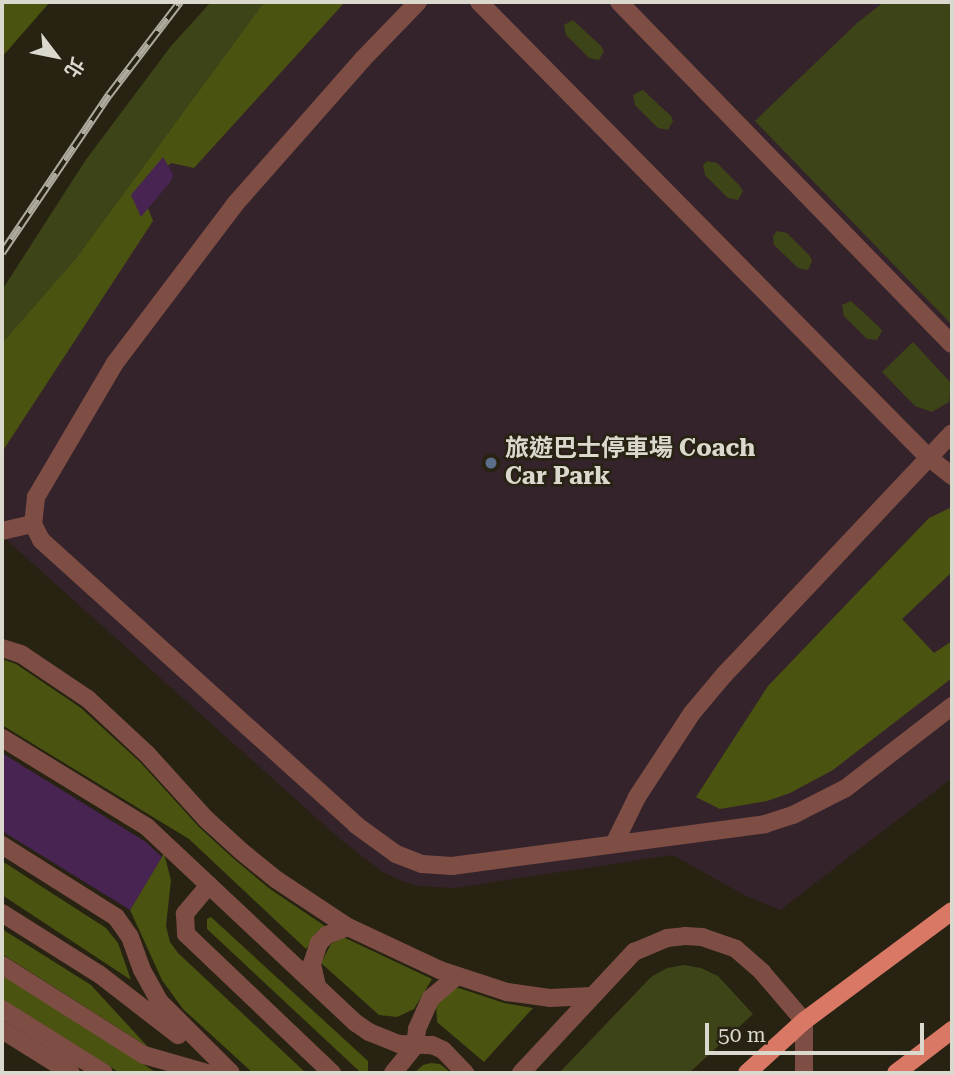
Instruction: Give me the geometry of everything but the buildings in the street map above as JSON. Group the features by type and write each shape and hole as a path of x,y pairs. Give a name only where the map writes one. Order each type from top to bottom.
{"main road":[{"path":"747,1073 804,1021 952,911"},
{"path":"896,1073 952,1030"}],"street":[{"path":"418,2 299,130 236,203 153,310 87,407 36,497 33,524 48,548 356,825 396,854 422,864 452,866 615,842 737,829 793,815 846,788 952,706"},
{"path":"479,2 928,457 952,476"},
{"path":"619,2 952,344"},
{"path":"615,842 643,786 692,713 952,433"},
{"path":"2,531 33,524"},
{"path":"2,648 21,654 88,699 148,755 206,820 241,851 276,880 348,927 397,952 457,976 530,996 591,996"},
{"path":"2,738 147,827 369,1032 399,1044 432,1045 443,1050 465,1073"},
{"path":"2,845 116,918 130,937 142,970 160,1002 230,1073"},
{"path":"209,885 185,914 186,934 332,1073"},
{"path":"2,914 99,974 230,1073"},
{"path":"317,986 312,964 319,943 327,935 348,927"},
{"path":"521,1073 634,951 667,938 702,937 728,945 750,959 804,1021 804,1073"},
{"path":"2,965 144,1055 207,1073"},
{"path":"393,1073 415,1046 417,1029 431,998 457,976"},
{"path":"2,1009 104,1073"},
{"path":"2,1030 71,1073"}],"shaded area":[{"name":"旅遊巴士停車場 Coach Car Park","path":"253,2 952,2 952,778 780,910 744,895 673,855 454,888 417,886 399,880 383,872 340,839 2,536 2,327"}],"green space":[{"path":"2,2 50,2 2,57"},
{"path":"211,2 264,2 77,257 2,343 2,290 85,161 171,46"},
{"path":"264,2 345,2 194,168 171,163 153,178 144,198 153,221 2,452 2,343 77,257"},
{"path":"884,2 952,2 952,325 755,121 857,23"},
{"path":"573,20 601,46 604,51 599,60 589,58 566,35 564,25"},
{"path":"643,90 671,116 673,121 668,130 658,128 635,105 633,95"},
{"path":"707,161 717,163 740,186 743,191 738,200 728,198 705,175 703,165"},
{"path":"777,231 787,233 810,256 812,261 808,270 798,268 774,245 773,236"},
{"path":"851,301 882,331 877,340 867,339 844,316 842,305"},
{"path":"913,342 951,383 949,402 932,412 915,406 882,372"},
{"path":"952,507 952,572 902,619 934,653 952,641 952,678 833,770 790,793 767,801 720,809 696,797 768,686 929,518"},
{"path":"2,659 16,664 81,708 140,762 199,827 234,859 270,889 325,926 306,949 189,839 2,725"},
{"path":"164,853 171,880 166,926 170,942 178,953 306,1073 253,1073 183,1009 162,980 130,910"},
{"path":"2,861 106,928 118,943 131,980 2,895"},
{"path":"211,917 368,1061 368,1071 359,1071 207,929 207,919"},
{"path":"2,929 91,985 148,1047 2,954"},
{"path":"343,937 432,979 414,1009 397,1017 379,1015 321,963 331,944"},
{"path":"684,965 701,968 718,976 753,1014 689,1073 559,1073 651,977 667,968"},
{"path":"2,975 157,1073 120,1073 2,999"},
{"path":"459,988 504,1003 533,1008 484,1062 437,1022 436,1003 450,989"},
{"path":"440,1064 451,1073 414,1073 423,1065"}],"railway":[{"path":"2,253 109,95 180,2"}],"place":[{"name":"旅遊巴士停車場 Coach Car Park","path":"491,463"}]}
